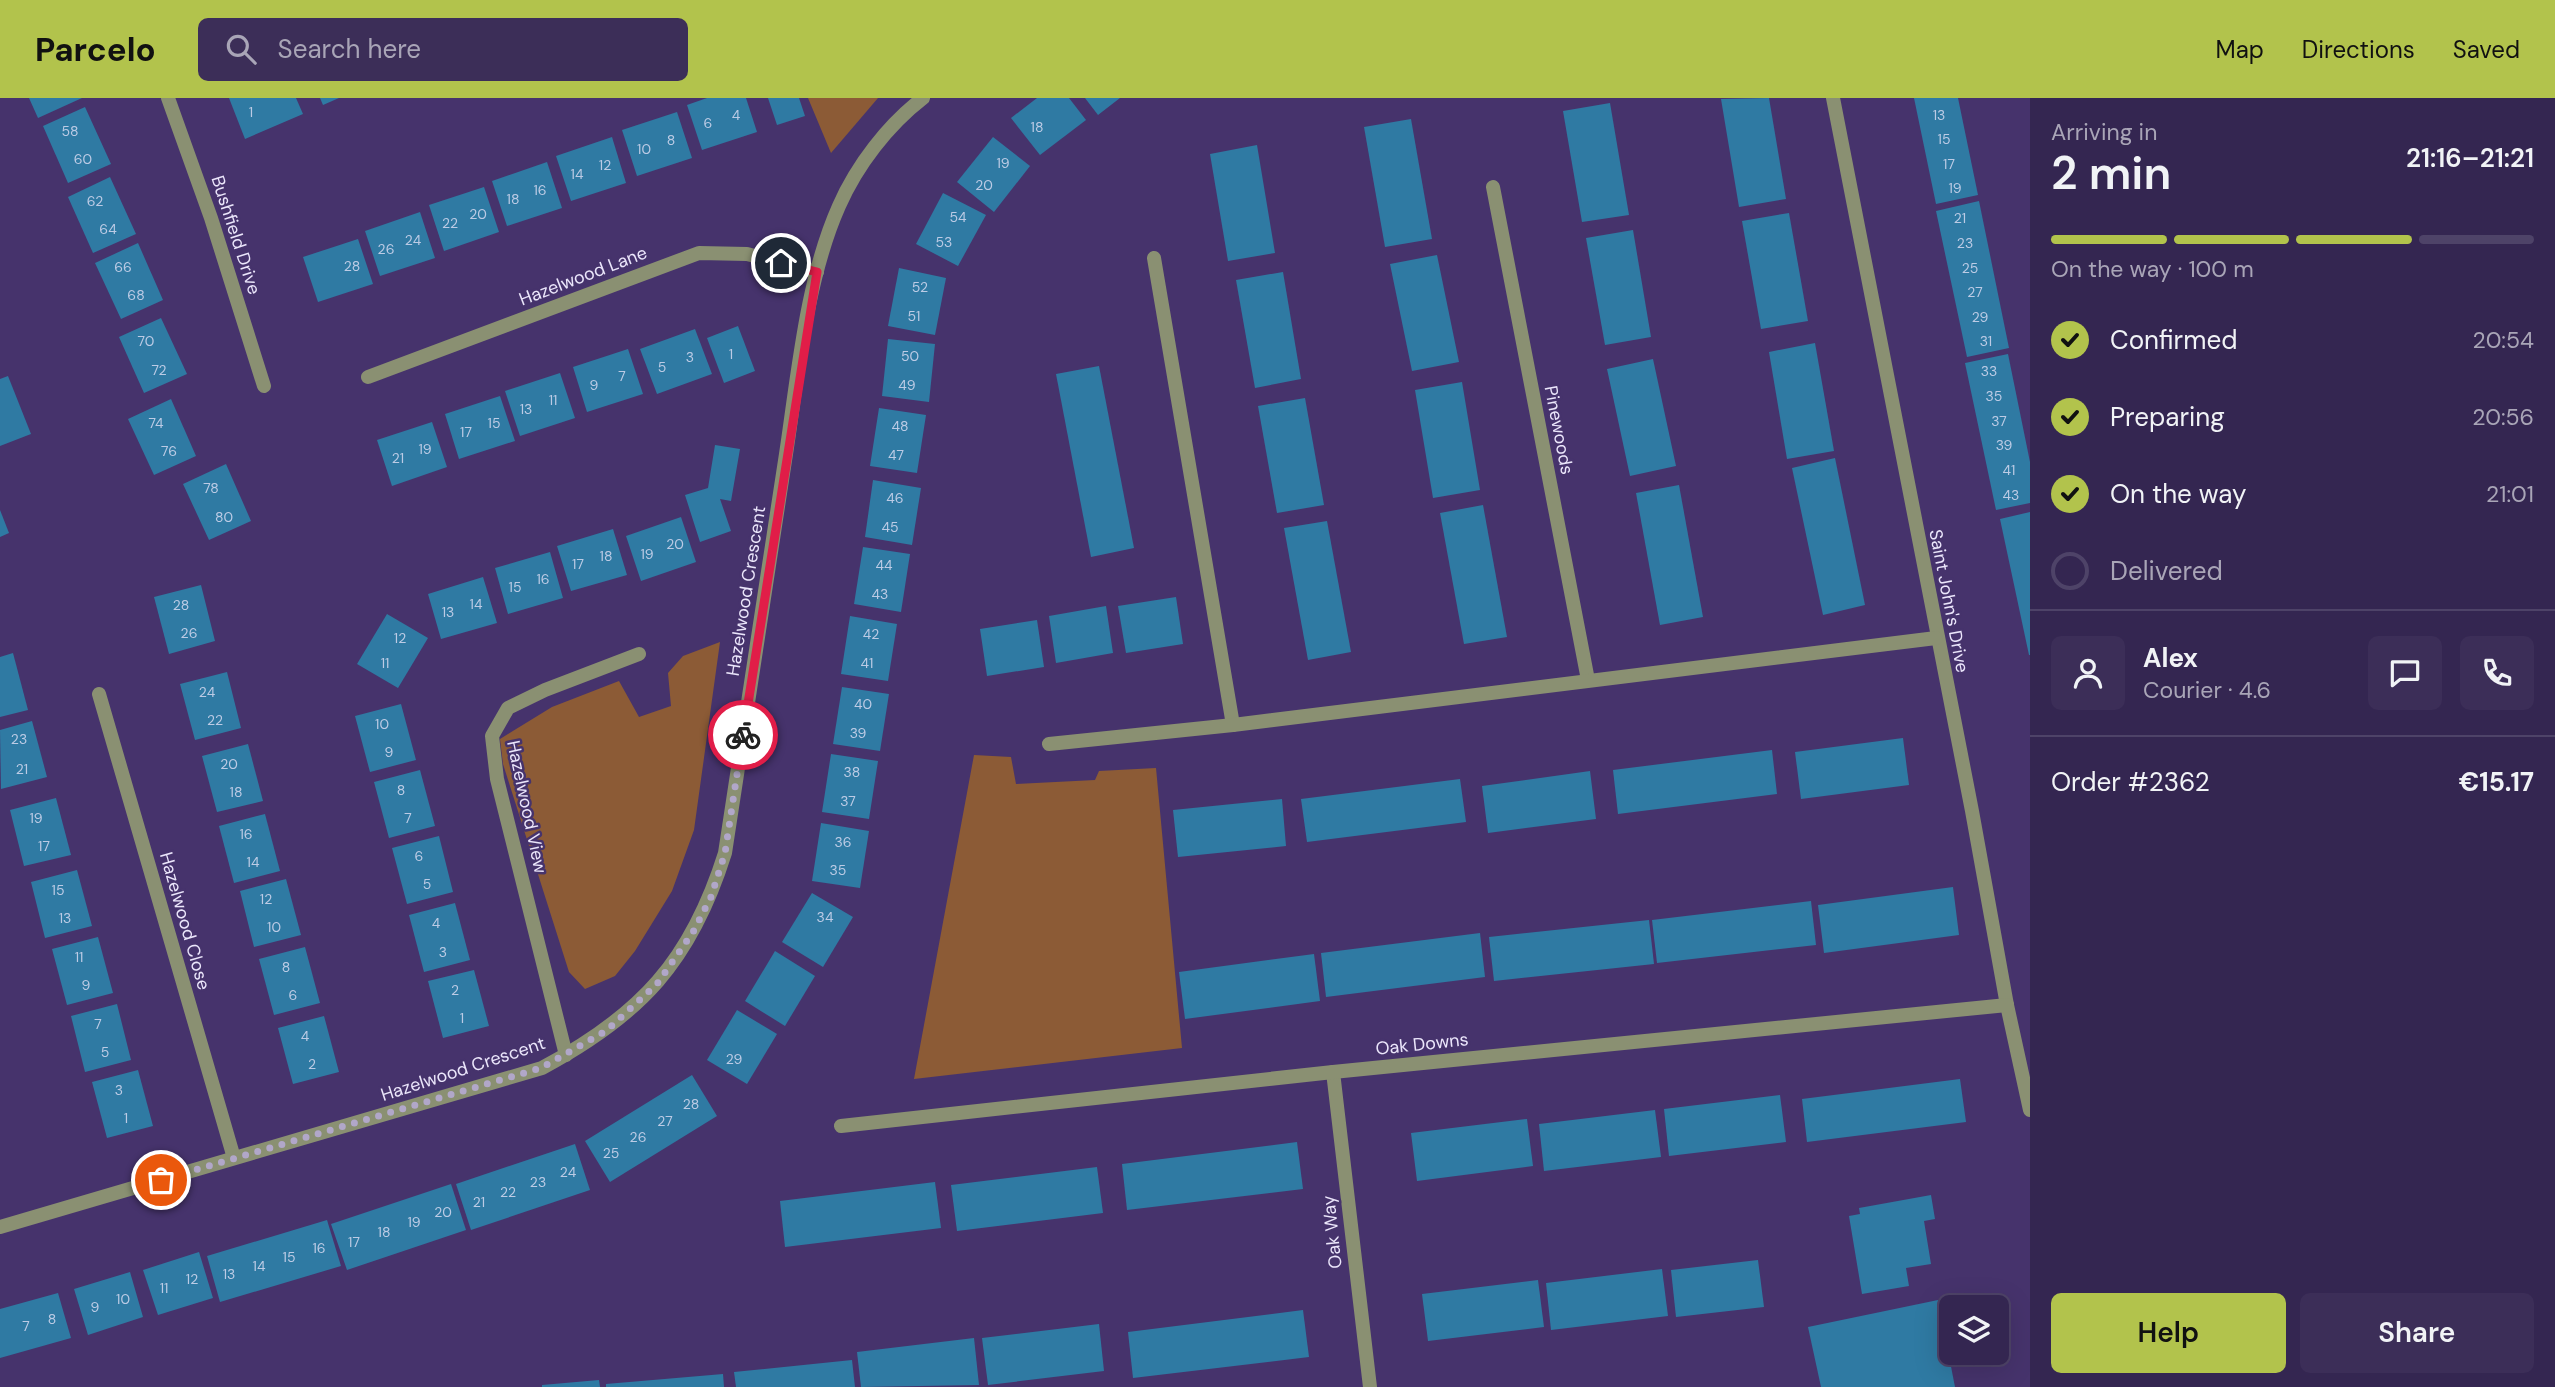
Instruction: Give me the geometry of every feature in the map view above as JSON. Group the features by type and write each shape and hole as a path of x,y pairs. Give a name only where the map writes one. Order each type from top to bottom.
{"street":[{"name":"Bushfield Drive","path":"168,98 211,218 264,386"},
{"name":"Hazelwood Crescent","path":"0,1227 541,1068 606,1031 657,984 693,932 714,886 727,840 817,272 839,205 876,144 904,113 923,98"},
{"name":"Saint John's Drive","path":"1833,98 1972,811 2007,1005 2030,1110"},
{"name":"Pinewoods","path":"1493,187 1588,680"},
{"name":"Hazelwood Lane","path":"368,377 699,253 747,254 817,272"},
{"path":"1154,258 1233,724"},
{"path":"1049,744 1937,638"},
{"name":"Hazelwood View","path":"566,1055 497,779 492,736 508,708 545,690 639,654"},
{"name":"Hazelwood Close","path":"99,694 234,1158"},
{"name":"Oak Downs","path":"841,1126 1333,1072 2007,1005"},
{"name":"Oak Way","path":"1333,1072 1370,1387"}],"shaded area":[{"path":"808,98 878,98 831,153"},
{"path":"720,642 694,830 672,891 635,951 615,976 585,989 569,972 503,764 500,739 552,707 619,681 639,717 671,706 668,673 683,656"},
{"path":"974,755 1011,757 1016,784 1095,780 1099,771 1156,768 1182,1048 914,1079"}],"building":[{"path":"29,98 82,98 38,118"},
{"path":"229,98 296,98 303,114 245,139"},
{"path":"320,98 339,98 323,105"},
{"path":"707,98 746,98 757,132 702,150 687,105"},
{"path":"768,98 799,98 805,116 777,125"},
{"path":"1037,98 1069,98 1086,120 1040,155 1011,118"},
{"path":"1085,98 1120,98 1098,115"},
{"path":"1769,98 1786,199 1739,207 1721,99"},
{"path":"1914,98 1958,98 1978,195 1936,204"},
{"path":"1610,103 1629,215 1582,222 1563,111"},
{"path":"85,107 111,164 68,183 43,126"},
{"path":"677,112 692,158 637,176 622,130"},
{"path":"1411,119 1432,239 1385,247 1364,127"},
{"path":"612,137 626,183 571,201 556,156"},
{"path":"993,137 1030,166 994,212 957,182"},
{"path":"1257,145 1275,253 1228,261 1210,154"},
{"path":"547,162 562,208 507,226 492,181"},
{"path":"110,177 136,234 93,253 68,197"},
{"path":"484,187 499,232 444,251 429,205"},
{"path":"943,193 986,215 958,266 916,244"},
{"path":"1979,201 2009,348 1967,357 1936,211"},
{"path":"420,212 435,258 380,276 365,231"},
{"path":"1789,213 1808,321 1761,329 1742,221"},
{"path":"1633,230 1651,337 1605,345 1586,238"},
{"path":"358,239 373,284 318,302 303,257"},
{"path":"138,243 163,300 121,319 95,263"},
{"path":"1437,255 1459,362 1412,371 1390,264"},
{"path":"899,268 946,278 935,335 888,326"},
{"path":"1283,272 1301,379 1255,388 1236,280"},
{"path":"161,318 187,374 144,393 119,337"},
{"path":"738,326 755,371 724,383 707,338"},
{"path":"695,329 712,374 657,394 640,349"},
{"path":"888,339 935,344 929,402 882,396"},
{"path":"1815,343 1834,451 1787,459 1769,352"},
{"path":"628,349 643,394 587,412 573,367"},
{"path":"2008,354 2030,462 2030,503 1996,510 1965,363"},
{"path":"1653,359 1676,466 1630,476 1607,369"},
{"path":"1099,366 1134,548 1091,557 1056,374"},
{"path":"560,373 575,418 520,436 505,391"},
{"path":"8,376 31,434 0,446 0,379"},
{"path":"1462,382 1480,490 1433,498 1415,390"},
{"path":"500,396 515,441 459,459 445,414"},
{"path":"1305,398 1324,505 1277,513 1258,406"},
{"path":"171,399 196,456 154,475 128,419"},
{"path":"879,408 926,415 917,473 870,466"},
{"path":"432,422 447,467 392,486 377,440"},
{"path":"715,445 740,449 731,501 720,499 731,531 700,542 685,495 708,488"},
{"path":"1835,458 1865,605 1823,615 1792,468"},
{"path":"226,464 251,521 209,540 183,484"},
{"path":"873,480 921,488 912,545 865,537"},
{"path":"1679,485 1703,617 1660,625 1636,493"},
{"path":"1483,505 1507,637 1464,644 1440,513"},
{"path":"0,510 9,533 0,537"},
{"path":"2030,512 2030,655 2029,655 2000,519"},
{"path":"681,517 696,562 641,581 626,536"},
{"path":"1327,521 1351,652 1308,660 1284,528"},
{"path":"613,529 627,575 571,591 557,546"},
{"path":"863,547 910,554 901,612 854,604"},
{"path":"550,552 563,598 508,614 495,568"},
{"path":"483,577 497,623 441,639 428,594"},
{"path":"201,585 215,641 169,654 154,597"},
{"path":"1176,597 1183,644 1126,653 1118,606"},
{"path":"1106,606 1113,653 1056,663 1049,616"},
{"path":"387,614 428,638 398,688 357,664"},
{"path":"850,616 897,624 888,681 841,674"},
{"path":"1037,620 1044,667 987,676 980,629"},
{"path":"13,653 28,710 0,717 0,657"},
{"path":"227,672 241,728 195,740 180,684"},
{"path":"842,687 889,694 880,751 833,744"},
{"path":"401,704 416,760 370,772 355,716"},
{"path":"32,721 47,777 1,789 0,730"},
{"path":"1903,738 1909,785 1801,799 1795,752"},
{"path":"248,744 263,801 217,812 202,756"},
{"path":"1772,750 1777,794 1618,814 1613,770"},
{"path":"831,754 878,761 869,819 822,812"},
{"path":"420,770 435,826 389,838 374,782"},
{"path":"1590,771 1596,819 1488,833 1482,786"},
{"path":"1460,779 1466,822 1307,842 1301,799"},
{"path":"56,798 71,855 24,866 10,810"},
{"path":"1282,799 1286,846 1178,857 1173,810"},
{"path":"265,814 280,871 234,883 219,826"},
{"path":"821,823 869,831 860,888 812,881"},
{"path":"439,836 453,892 407,904 392,848"},
{"path":"77,870 92,926 45,938 31,882"},
{"path":"286,879 301,935 254,947 240,891"},
{"path":"1953,887 1959,935 1824,953 1818,905"},
{"path":"812,893 853,917 823,967 782,942"},
{"path":"1811,901 1816,945 1657,963 1652,920"},
{"path":"455,903 470,960 424,972 409,915"},
{"path":"1649,920 1654,964 1494,981 1489,937"},
{"path":"1480,933 1485,977 1326,997 1321,953"},
{"path":"98,937 113,993 67,1005 52,949"},
{"path":"305,947 320,1003 274,1015 259,959"},
{"path":"775,951 815,976 785,1026 745,1001"},
{"path":"1314,954 1320,1001 1185,1019 1179,972"},
{"path":"474,970 489,1026 443,1038 428,981"},
{"path":"117,1004 131,1060 85,1072 71,1016"},
{"path":"737,1010 777,1034 747,1084 707,1060"},
{"path":"324,1016 339,1072 293,1084 278,1028"},
{"path":"138,1070 153,1126 107,1138 92,1082"},
{"path":"692,1075 717,1116 610,1182 585,1141"},
{"path":"1960,1079 1966,1122 1807,1142 1802,1099"},
{"path":"1780,1095 1786,1142 1669,1156 1664,1109"},
{"path":"1655,1110 1661,1157 1544,1171 1539,1124"},
{"path":"1527,1119 1533,1166 1417,1181 1411,1133"},
{"path":"1297,1142 1303,1189 1127,1210 1122,1164"},
{"path":"575,1144 590,1190 471,1230 456,1184"},
{"path":"1097,1167 1103,1213 957,1231 951,1185"},
{"path":"935,1182 941,1228 785,1247 780,1201"},
{"path":"451,1184 466,1230 347,1270 331,1224"},
{"path":"1931,1195 1935,1219 1924,1221 1931,1264 1906,1268 1909,1286 1862,1294 1849,1216 1860,1214 1859,1208"},
{"path":"327,1220 341,1266 220,1302 207,1256"},
{"path":"199,1252 213,1298 158,1315 143,1270"},
{"path":"1758,1260 1764,1307 1676,1317 1671,1270"},
{"path":"1662,1269 1668,1316 1551,1330 1546,1283"},
{"path":"130,1272 143,1317 88,1335 74,1289"},
{"path":"1538,1280 1544,1327 1428,1341 1422,1294"},
{"path":"58,1293 71,1338 0,1358 0,1309"},
{"path":"1938,1300 1939,1365 1951,1365 1955,1387 1821,1387 1808,1327"},
{"path":"1303,1310 1309,1357 1133,1378 1128,1332"},
{"path":"1099,1324 1104,1371 988,1385 982,1338"},
{"path":"974,1338 979,1385 861,1387 857,1352"},
{"path":"852,1360 855,1387 736,1387 734,1372"},
{"path":"723,1374 724,1387 606,1387 606,1384"},
{"path":"599,1380 600,1387 542,1387 542,1385"}],"way so far":[{"path":"161,1180 541,1068 606,1031 657,984 693,932 711,897 725,853 743,735"}],"route":[{"path":"743,735 794,400 817,272 781,263"}]}
